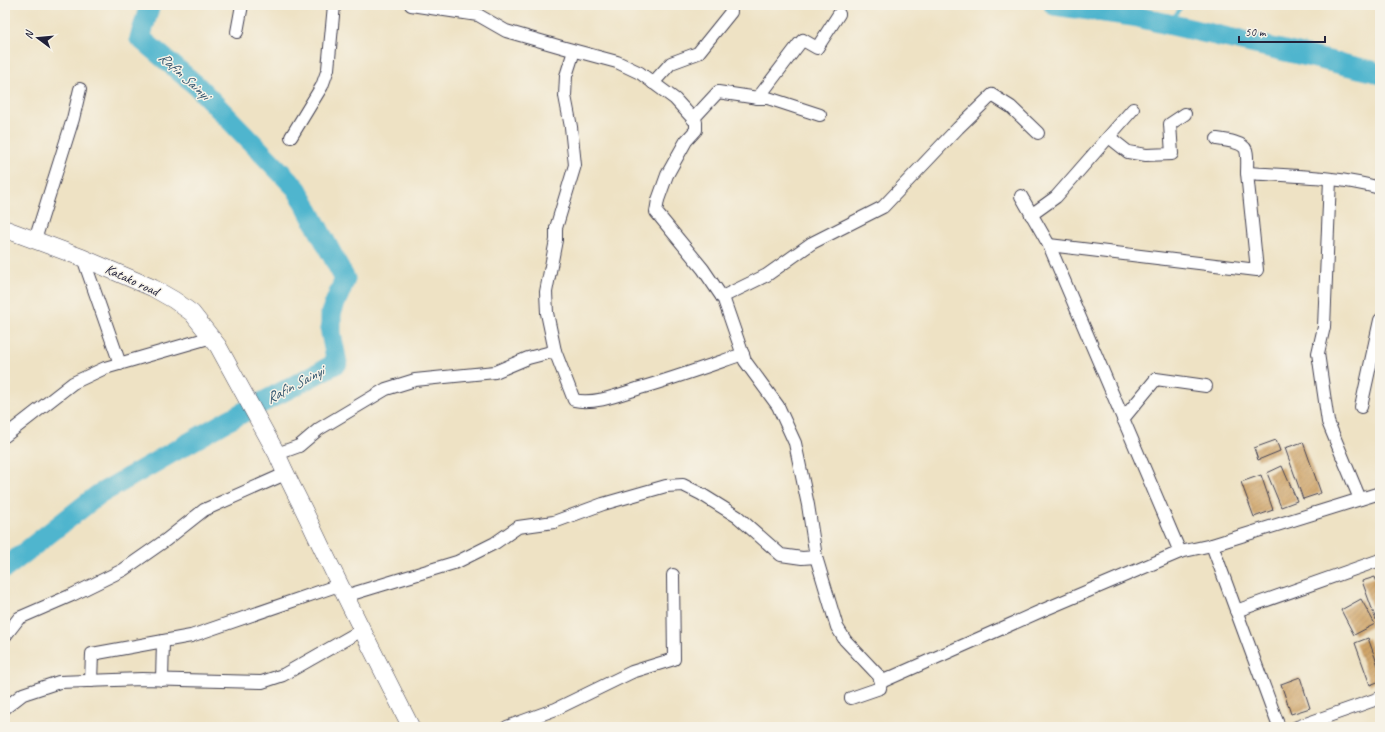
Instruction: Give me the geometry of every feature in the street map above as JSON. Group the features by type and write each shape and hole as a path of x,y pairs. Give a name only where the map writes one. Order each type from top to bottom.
{"street":[{"path":"237,32 242,5"},
{"path":"291,137 322,86 328,68 334,5"},
{"path":"411,5 478,15 506,31 617,62 640,73 676,99 696,122 696,130 686,141 667,176 658,200 656,212 703,269 722,297 745,361 778,406 795,443 816,557 837,627 844,640 879,676 881,682 880,688 851,698"},
{"path":"653,82 671,63 698,53 731,12"},
{"path":"758,98 798,44 803,40 817,48 839,14"},
{"path":"574,51 566,76 565,96 571,127 575,165 556,228 556,240 546,292 555,351 574,400 581,402 606,398 667,380 742,354"},
{"path":"35,240 73,119 80,89"},
{"path":"693,119 718,92 768,98 820,115"},
{"path":"722,297 767,275 812,243 883,207 953,133 992,95 1011,107 1038,133"},
{"path":"1032,215 1056,198 1133,109"},
{"path":"1109,137 1128,152 1146,155 1172,154 1170,124 1185,114"},
{"path":"1049,246 1257,270 1246,151 1244,147 1235,143 1216,139"},
{"path":"1247,173 1330,179 1365,184 1380,188"},
{"path":"1330,179 1324,327 1318,353 1328,422 1360,499"},
{"path":"1020,196 1049,246 1180,552"},
{"name":"Katako road","path":"5,229 83,258 153,288 174,300 192,313 212,337 277,454 285,474 411,727"},
{"path":"83,258 120,364"},
{"path":"1361,407 1380,320"},
{"path":"5,436 73,383 105,368 212,337"},
{"path":"277,454 299,446 319,429 386,389 416,380 495,372 528,358 555,351"},
{"path":"1123,419 1156,379 1206,386"},
{"path":"5,636 19,618 72,595 123,570 166,540 204,510 285,474"},
{"path":"91,681 92,654 191,636 342,590 457,562 495,543 518,527 554,522 603,504 666,486 682,485 701,494 738,517 782,555 802,558 816,557"},
{"path":"881,682 1041,611 1180,552 1212,545 1380,493"},
{"path":"1212,545 1279,727"},
{"path":"1236,611 1380,560"},
{"path":"507,727 556,709 632,672 674,659 673,575"},
{"path":"5,708 23,694 59,682 162,680 262,682 283,675 362,630"},
{"path":"162,680 163,641"},
{"path":"1297,727 1380,698"}],"building":[{"path":"1276,440 1280,451 1258,460 1254,448"},
{"path":"1303,442 1321,493 1303,499 1285,448"},
{"path":"1282,466 1297,501 1281,507 1267,473"},
{"path":"1261,475 1273,510 1254,517 1241,482"},
{"path":"1375,577 1380,592 1380,616 1376,620 1362,581"},
{"path":"1361,599 1375,624 1354,635 1341,610"},
{"path":"1368,638 1380,671 1380,681 1370,685 1355,643"},
{"path":"1300,677 1310,708 1291,714 1281,684"}],"waterway":[{"name":"Rafin Sainyi","path":"5,568 98,495 227,421 337,363 331,333 331,313 345,279 297,189 197,86 140,38 150,5"},
{"name":"Rafin Sainyi","path":"1054,5 1133,16 1380,74"},
{"path":"1168,24 1183,5"}]}
